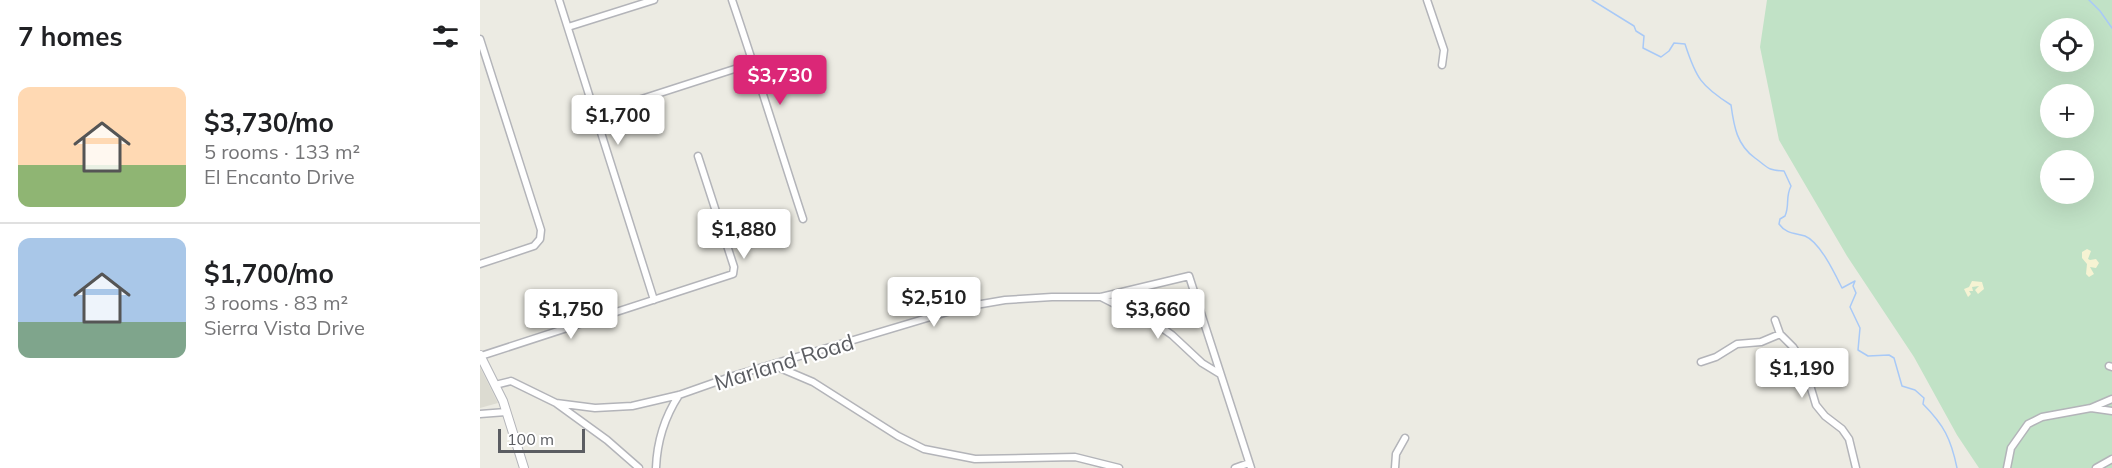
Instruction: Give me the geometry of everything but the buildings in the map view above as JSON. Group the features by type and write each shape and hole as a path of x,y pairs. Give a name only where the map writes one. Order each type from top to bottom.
{"street":[{"path":"559,0 654,300"},
{"path":"568,27 654,0"},
{"path":"732,0 803,219"},
{"path":"1427,0 1444,50 1442,65"},
{"path":"480,39 541,230 540,239 529,248 480,264"},
{"path":"595,114 753,63"},
{"path":"524,468 506,412 480,356 730,276 735,271 698,156"},
{"path":"540,239 548,243"},
{"name":"Marland Road","path":"556,403 595,408 632,406 679,395 964,307 1005,300 1101,297 1189,276 1250,465"},
{"name":"Marland Road","path":"1101,297 1142,316 1172,335 1202,363 1220,374"},
{"path":"1775,320 1780,334 1800,356 1816,405 1842,429 1849,439 1856,468"},
{"path":"1701,362 1716,357 1737,344 1761,342 1780,334"},
{"path":"772,365 823,387 898,436 924,449 975,459 1075,457 1119,468"},
{"path":"495,386 511,381 556,403 607,440 639,468"},
{"path":"656,468 661,432 679,395"},
{"path":"2007,468 2011,448 2028,424 2042,417 2091,408 2112,399"},
{"path":"2091,408 2099,411 2112,411"},
{"path":"480,414 506,412"},
{"path":"1395,468 1399,448 1406,438"},
{"path":"2096,468 2112,459"},
{"path":"1235,468 1250,465"}],"shaded area":[{"path":"480,367 498,403 480,408"}],"green space":[{"path":"1767,0 2112,0 2112,468 1979,468 1957,435 1914,357 1847,256 1779,140 1760,47"}],"sand":[{"path":"2087,249 2091,251 2088,259 2096,259 2099,263 2096,268 2090,267 2094,274 2089,277 2086,274 2087,264 2082,258 2082,252"},
{"path":"1972,281 1982,282 1984,289 1978,294 1975,290 1979,286 1972,287 1973,291 1969,291 1971,294 1968,297 1964,289 1969,287"}],"waterway":[{"path":"1592,0 1634,26 1636,31 1644,36 1643,48 1661,57 1674,43 1685,44 1701,80 1731,105 1735,128 1744,147 1768,168 1784,171 1791,186 1785,216 1780,219 1779,224 1788,231 1811,239 1826,259 1842,288 1855,281 1853,286 1856,293 1850,307 1860,328 1858,350 1868,356 1889,355 1894,358 1902,386 1915,390 1924,398 1923,404 1946,433 1957,468"},
{"path":"2089,0 2112,28"}]}
